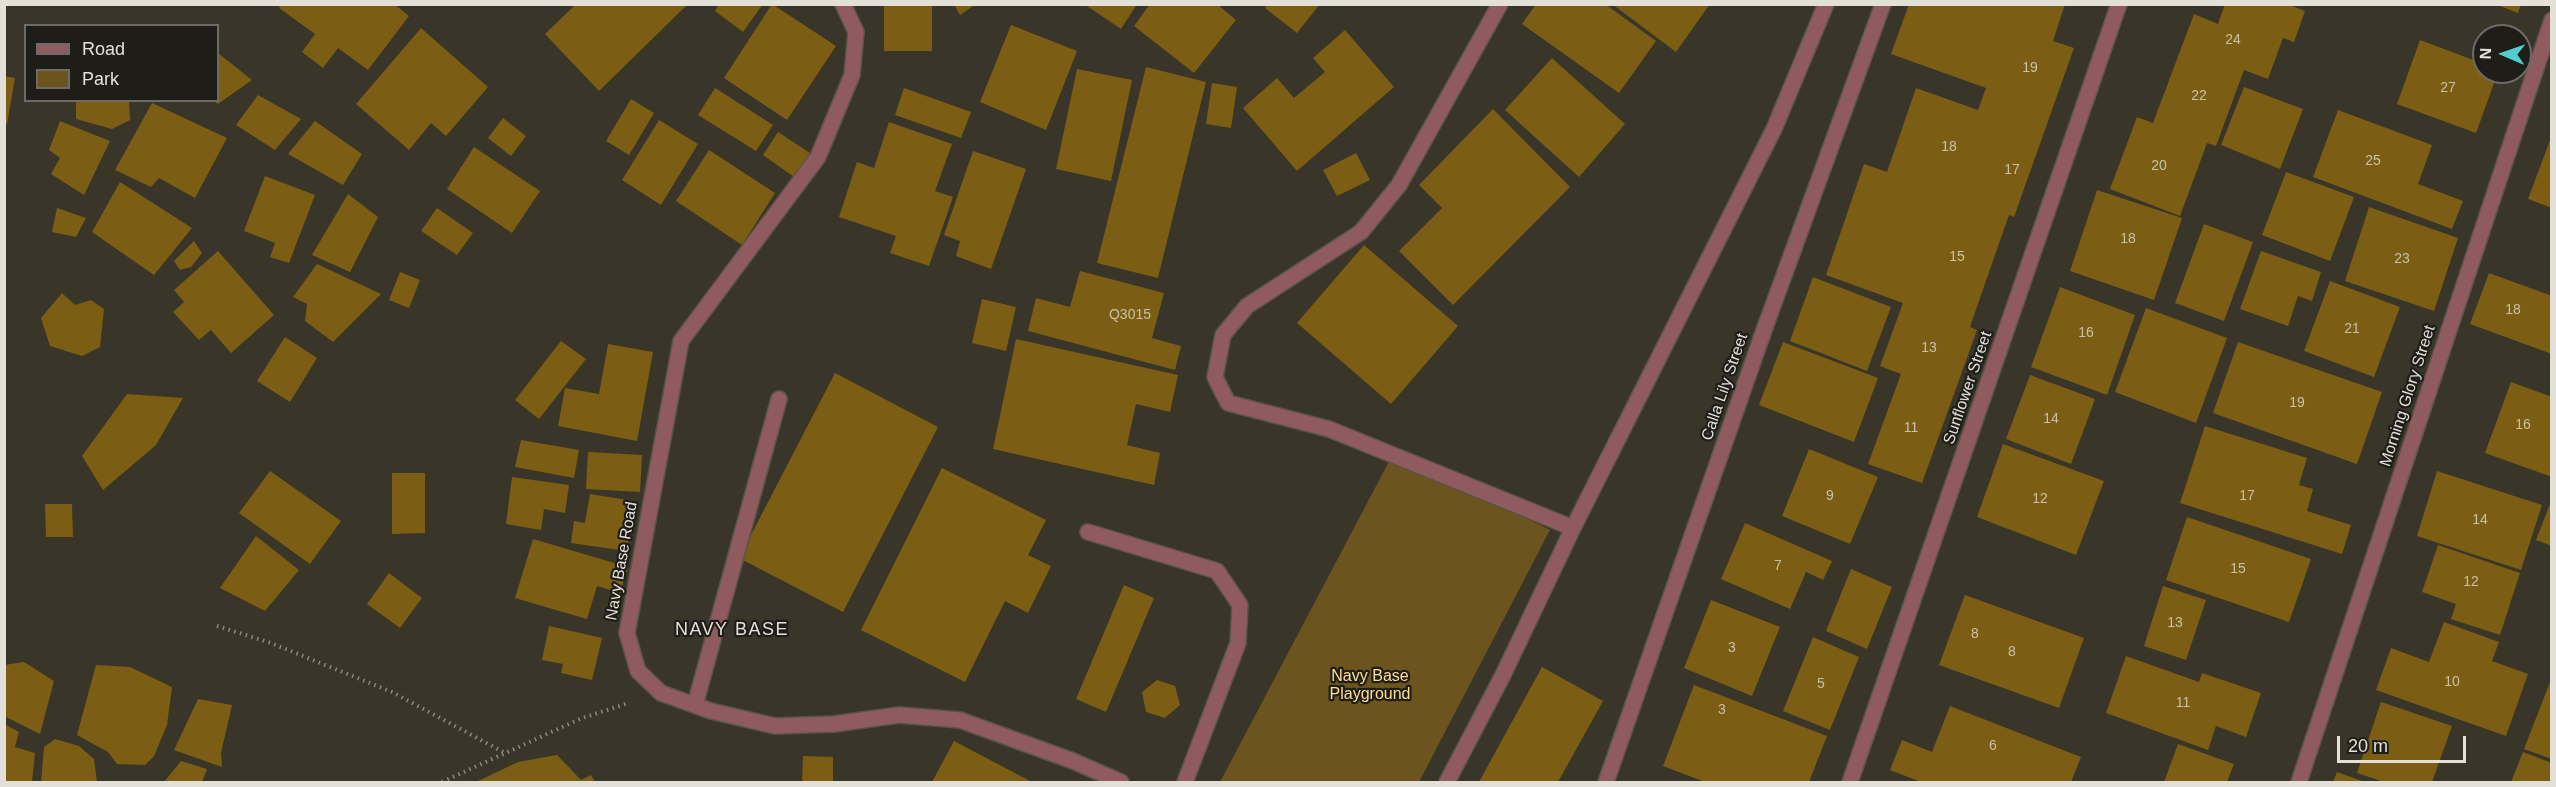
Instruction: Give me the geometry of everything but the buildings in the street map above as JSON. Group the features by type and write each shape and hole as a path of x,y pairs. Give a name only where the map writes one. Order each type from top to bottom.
{"street":[{"name":"Navy Base Road","path":"843,4 856,32 852,75 818,157 681,341 627,633 638,670 661,693 711,711 775,726 834,724 899,715 960,720 1073,761 1120,783"},
{"path":"1500,4 1399,186 1361,232 1247,306 1222,335 1215,377 1228,403 1329,429 1573,528"},
{"path":"1447,783 1774,129 1826,4"},
{"name":"Calla Lily Street","path":"1606,783 1763,333 1882,4"},
{"name":"Sunflower Street","path":"1850,783 2120,4"},
{"name":"Morning Glory Street","path":"2300,783 2552,20"},
{"path":"695,705 779,399"},
{"path":"1088,532 1217,571 1240,604 1238,643 1185,783"}],"path":[{"path":"217,626 271,643 392,692 506,753"},
{"path":"442,783 582,718 661,693"}],"green space":[{"name":"Navy Base Playground","path":"1394,452 1550,530 1419,782 1220,782"}],"district":[{"name":"NAVY BASE","path":"732,630"}]}
